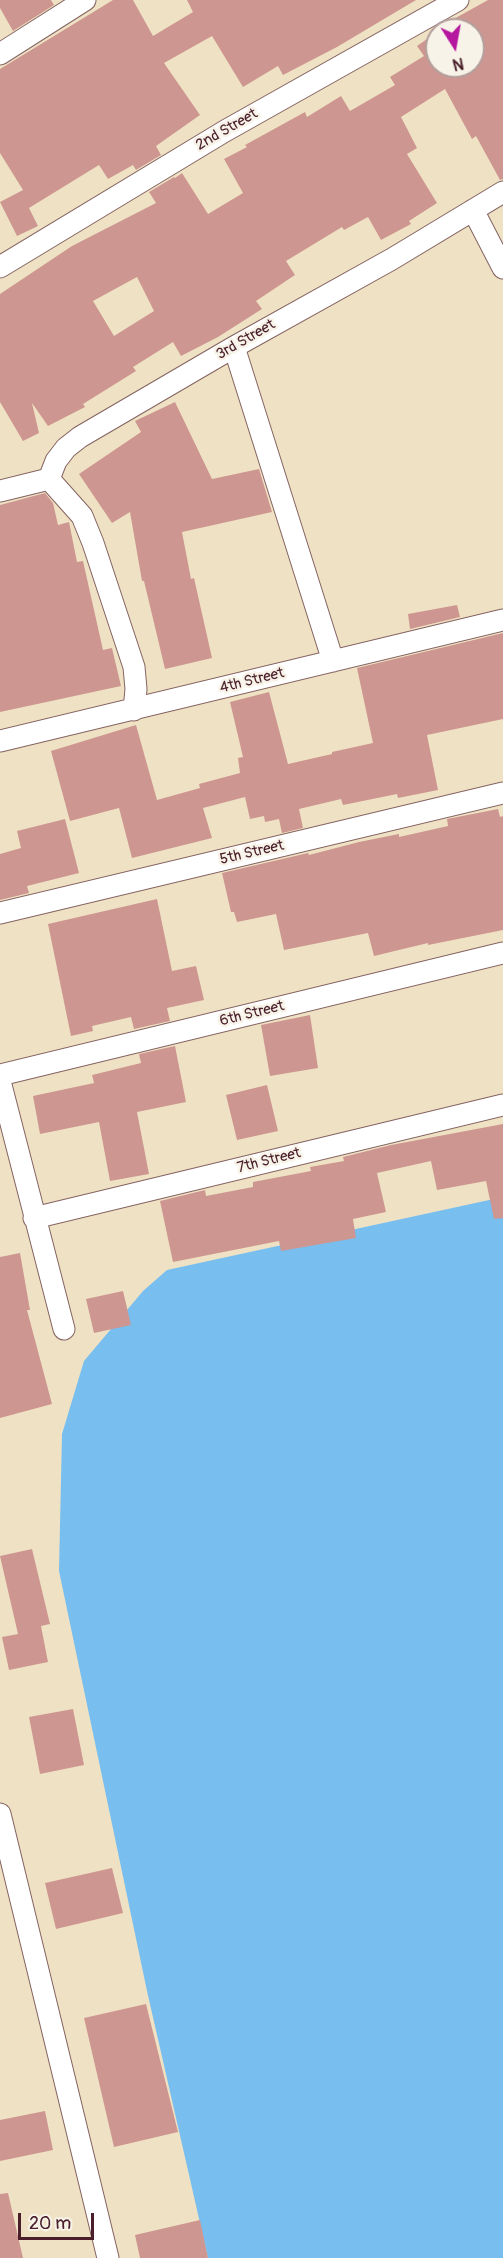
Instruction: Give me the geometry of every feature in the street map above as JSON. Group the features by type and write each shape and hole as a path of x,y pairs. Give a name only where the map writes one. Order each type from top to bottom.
{"street":[{"path":"0,54 85,0"},
{"name":"2nd Street","path":"0,267 225,131 458,0"},
{"name":"3rd Street","path":"49,479 56,461 66,448 80,437 234,346 392,259 503,192"},
{"path":"473,210 503,268"},
{"path":"234,346 333,661"},
{"path":"0,491 49,479 82,516 134,667 136,689 134,710"},
{"name":"4th Street","path":"0,741 503,620"},
{"name":"5th Street","path":"0,913 503,793"},
{"name":"6th Street","path":"0,1075 503,953"},
{"path":"0,1081 64,1329"},
{"name":"7th Street","path":"34,1218 503,1105"},
{"path":"0,1814 108,2258"}],"water":[{"path":"503,1197 503,2258 208,2258 147,1991 59,1571 62,1434 84,1361 143,1291 167,1270"}],"building":[{"path":"0,0 51,0 54,5 13,31 0,8"},
{"path":"113,0 133,0 153,36 193,12 187,0 416,0 337,47 283,75 278,66 243,87 212,36 164,63 200,115 156,146 161,155 136,170 133,165 108,179 99,165 29,208 38,226 17,236 0,202 23,190 0,153 0,69"},
{"path":"488,0 503,0 503,179 500,180 476,136 472,139 445,89 401,117 417,148 407,154 437,203 409,221 411,224 381,240 368,217 344,230 342,227 286,261 295,275 256,301 262,309 218,337 181,356 173,342 133,367 136,371 83,404 85,407 48,426 32,403 39,433 23,441 0,402 0,294 72,246 156,203 149,192 182,173 208,214 243,193 224,159 305,112 307,117 341,96 350,111 395,85 390,77 424,56 417,46 425,40 425,78 485,78 485,18 456,18","holes":["137,277 154,311 114,336 93,301"]},
{"path":"175,402 212,479 259,469 272,512 182,532 191,579 194,578 212,658 165,669 144,581 142,581 130,512 112,523 79,474 141,432 135,421"},
{"path":"45,493 53,503 58,525 69,522 77,562 83,561 103,650 112,648 121,686 0,712 0,505"},
{"path":"457,605 460,617 410,629 408,614"},
{"path":"503,633 503,719 427,735 438,790 398,798 397,794 343,805 341,799 299,809 303,828 282,833 279,819 265,822 264,816 250,819 245,797 203,808 212,838 132,858 119,808 70,821 51,751 136,725 157,800 200,788 199,784 240,773 238,758 243,757 230,702 269,692 288,764 332,754 332,752 373,743 357,668"},
{"path":"498,809 500,817 503,816 503,930 428,945 428,943 374,956 368,933 284,950 276,914 237,922 234,912 231,912 222,873 359,842 399,834 399,837 448,826 447,819"},
{"path":"65,819 79,873 27,886 29,893 0,900 0,854 21,848 17,831"},
{"path":"157,899 172,971 196,966 204,1000 167,1008 170,1021 134,1029 131,1017 92,1026 93,1031 71,1036 48,924"},
{"path":"310,1015 318,1068 270,1076 261,1025"},
{"path":"175,1046 186,1102 137,1112 149,1174 110,1181 99,1122 40,1134 33,1096 94,1083 92,1075 141,1063 139,1054"},
{"path":"267,1085 278,1131 237,1140 226,1095"},
{"path":"503,1124 503,1218 494,1219 486,1181 437,1190 431,1161 377,1173 386,1212 353,1219 356,1238 281,1251 279,1241 173,1262 160,1201 205,1190 206,1196 253,1187 253,1182 311,1171 310,1167 344,1161 343,1157 391,1145"},
{"path":"20,1253 30,1310 27,1310 52,1404 0,1418 0,1257"},
{"path":"123,1291 131,1325 94,1333 86,1299"},
{"path":"32,1549 50,1624 41,1626 48,1662 9,1670 2,1637 18,1634 0,1556"},
{"path":"73,1709 84,1765 40,1774 29,1717"},
{"path":"112,1868 123,1913 56,1929 45,1883"},
{"path":"146,2004 178,2132 114,2147 84,2018"},
{"path":"45,2111 53,2150 0,2161 0,2120"},
{"path":"8,2193 23,2258 0,2258 0,2194"},
{"path":"200,2220 208,2258 140,2258 135,2235"}]}
